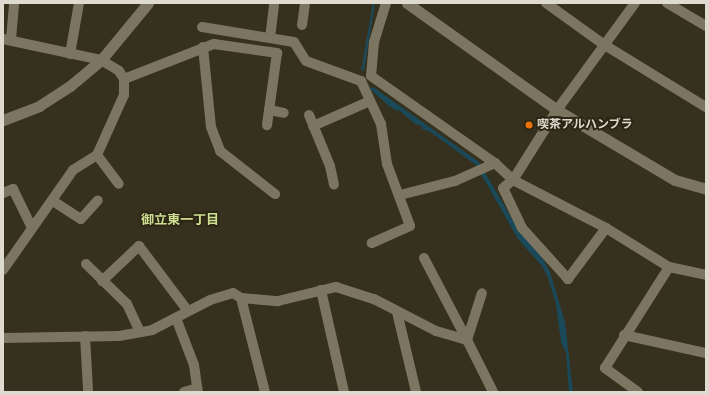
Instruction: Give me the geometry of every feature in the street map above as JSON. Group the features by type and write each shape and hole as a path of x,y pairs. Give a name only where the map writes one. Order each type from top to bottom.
{"street":[{"path":"3,270 53,201 73,170 98,155 124,95 124,78 119,71 101,60 40,48 7,39 14,3"},
{"path":"70,54 79,3"},
{"path":"3,120 45,102 70,86 101,60 148,3"},
{"path":"302,24 305,3"},
{"path":"371,76 374,42 386,3"},
{"path":"407,3 557,110 675,180 706,189"},
{"path":"546,3 603,44 706,107"},
{"path":"606,228 568,279 522,228 503,188 513,180 557,110 603,44 635,3"},
{"path":"667,3 706,26"},
{"path":"270,38 274,5"},
{"path":"202,27 294,42 306,61 361,81 381,124 387,164 400,195 410,226 372,243"},
{"path":"124,78 214,44 277,53 267,125"},
{"path":"203,47 211,127 220,151 275,194"},
{"path":"361,81 371,76"},
{"path":"371,76 494,163 513,180 606,228 669,267 706,274"},
{"path":"314,126 370,101"},
{"path":"269,110 284,113"},
{"path":"309,115 330,166 334,185"},
{"path":"98,155 119,184"},
{"path":"400,195 455,181 494,163"},
{"path":"3,193 13,189 32,228"},
{"path":"53,201 81,219 98,200"},
{"path":"102,281 139,246 188,311"},
{"path":"424,258 493,392"},
{"path":"86,264 127,304 140,332"},
{"path":"638,392 605,368 624,335 669,267"},
{"path":"3,338 84,336 140,332 152,330 210,300 233,293 242,298 278,301 298,298 321,290 336,287 374,299 436,331 467,340"},
{"path":"321,290 344,392"},
{"path":"467,340 482,293"},
{"path":"242,298 265,392"},
{"path":"398,312 416,392"},
{"path":"176,318 194,364 198,390 184,392"},
{"path":"624,335 706,353"},
{"path":"84,336 88,389"}],"water":[{"path":"373,3 375,3 364,70 361,71"},
{"path":"373,87 479,162 517,228 541,256 550,272 565,322 573,392 569,392 566,353 561,342 556,304 548,278 542,266 518,239 476,165 429,131 422,129 422,126 415,124 399,110 397,111 389,106 370,89"}],"place":[{"name":"喫茶アルハンブラ","path":"529,125"}],"district":[{"name":"御立東一丁目","path":"180,220"}]}
